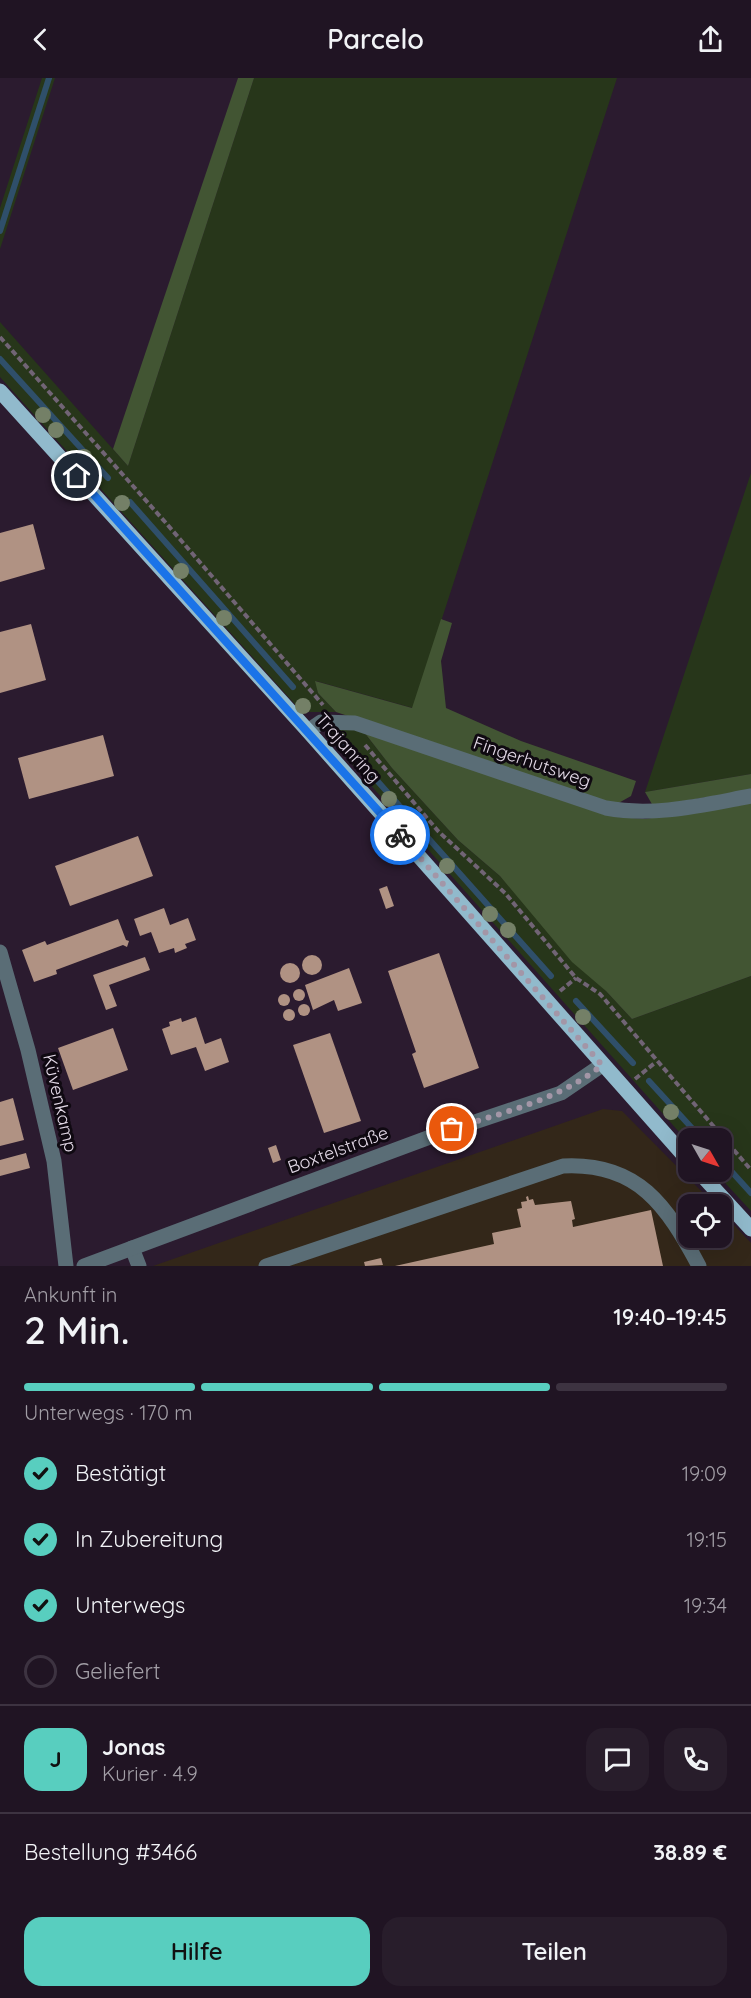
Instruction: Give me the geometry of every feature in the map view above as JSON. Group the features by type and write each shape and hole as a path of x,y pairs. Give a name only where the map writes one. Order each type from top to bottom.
{"main road":[{"name":"Trajanring","path":"0,392 308,731 678,1149"},
{"path":"708,1182 751,1229"}],"street":[{"name":"Fingerhutsweg","path":"308,731 321,722 355,723 606,808 624,811 662,811 751,796"},
{"name":"Küvenkamp","path":"0,952 28,1050 54,1161 66,1266"},
{"name":"Boxtelstraße","path":"84,1266 430,1137 561,1093 583,1081 602,1065"},
{"path":"266,1266 563,1166 581,1165 616,1172 648,1190 661,1204 699,1266"},
{"path":"132,1248 139,1266"}],"path":[{"path":"0,338 174,531 336,721"},
{"path":"361,741 438,831 505,893 576,978 600,994 751,1170"},
{"path":"623,1089 656,1062"}],"shaded area":[{"path":"603,1109 622,1111 678,1168 678,1182 692,1182 704,1194 678,1194 678,1248 732,1248 732,1223 751,1243 751,1266 153,1266"}],"green space":[{"path":"42,78 55,78 0,249 0,208"},
{"path":"238,78 254,78 128,466 113,449"},
{"path":"254,78 617,78 413,708 316,681 318,693 336,712 302,712 0,377 0,322 128,466"},
{"path":"751,473 751,774 645,792"},
{"path":"441,619 452,623 441,661 446,708 521,741 636,781 631,796 615,805 336,712 318,693 315,681 412,708"},
{"path":"336,726 364,732 392,768 458,840 500,876 632,1019 751,976 751,1211 724,1182 732,1182 732,1128 678,1128 678,1131 327,736"},
{"path":"364,732 618,817 645,819 751,803 751,976 632,1019 606,991 572,962 500,876 458,840 392,768"},
{"path":"751,774 751,790 653,806 645,792"}],"building":[{"path":"33,524 45,569 0,582 0,533"},
{"path":"31,624 46,680 0,693 0,632"},
{"path":"103,735 114,776 29,799 18,758"},
{"path":"138,836 153,876 70,906 55,866"},
{"path":"387,886 394,906 386,909 379,889"},
{"path":"164,908 170,925 188,918 196,940 185,944 187,948 175,953 174,948 159,953 151,932 140,936 134,919"},
{"path":"118,919 126,940 129,941 127,947 123,945 56,970 57,974 34,982 22,950 45,941 47,945"},
{"path":"439,953 479,1068 424,1088 412,1054 416,1052 388,971"},
{"path":"308,955 316,955 322,961 322,969 316,975 308,975 302,969 302,961"},
{"path":"145,957 150,970 109,985 117,1006 106,1010 93,975"},
{"path":"290,963 297,966 300,973 297,980 290,983 283,980 280,973 283,966"},
{"path":"349,968 362,1003 338,1011 334,1000 313,1010 305,985"},
{"path":"301,989 304,990 304,1000 297,1001 294,1000 293,993 294,990"},
{"path":"286,994 289,995 289,1005 282,1006 279,1005 278,998 279,995"},
{"path":"306,1004 309,1005 309,1015 302,1016 299,1015 298,1008 299,1005"},
{"path":"291,1009 294,1010 294,1020 287,1021 284,1020 283,1013 284,1010"},
{"path":"196,1017 205,1044 221,1038 229,1062 205,1071 196,1047 171,1055 162,1029 170,1026 169,1022 181,1018 182,1022"},
{"path":"113,1028 128,1070 73,1090 58,1048"},
{"path":"330,1033 361,1121 324,1133 293,1045"},
{"path":"13,1098 24,1140 0,1146 0,1102"},
{"path":"276,1145 281,1160 273,1163 268,1148"},
{"path":"26,1153 30,1168 0,1176 0,1160"},
{"path":"528,1196 529,1200 533,1199 535,1205 571,1201 575,1219 572,1220 573,1227 651,1210 663,1266 395,1266 494,1244 492,1233 521,1227 517,1209 522,1208 521,1202 527,1201"},
{"path":"381,1258 383,1265 365,1266 364,1262"}],"waterway":[{"path":"0,231 49,78"},
{"path":"0,359 108,478"},
{"path":"130,502 293,687"},
{"path":"340,739 551,976"},
{"path":"576,1001 633,1063"},
{"path":"649,1081 692,1128"},
{"path":"732,1172 751,1193"}],"way so far":[{"path":"400,835 602,1065 583,1081 561,1093 452,1129"}],"route":[{"path":"77,476 400,835"}]}
